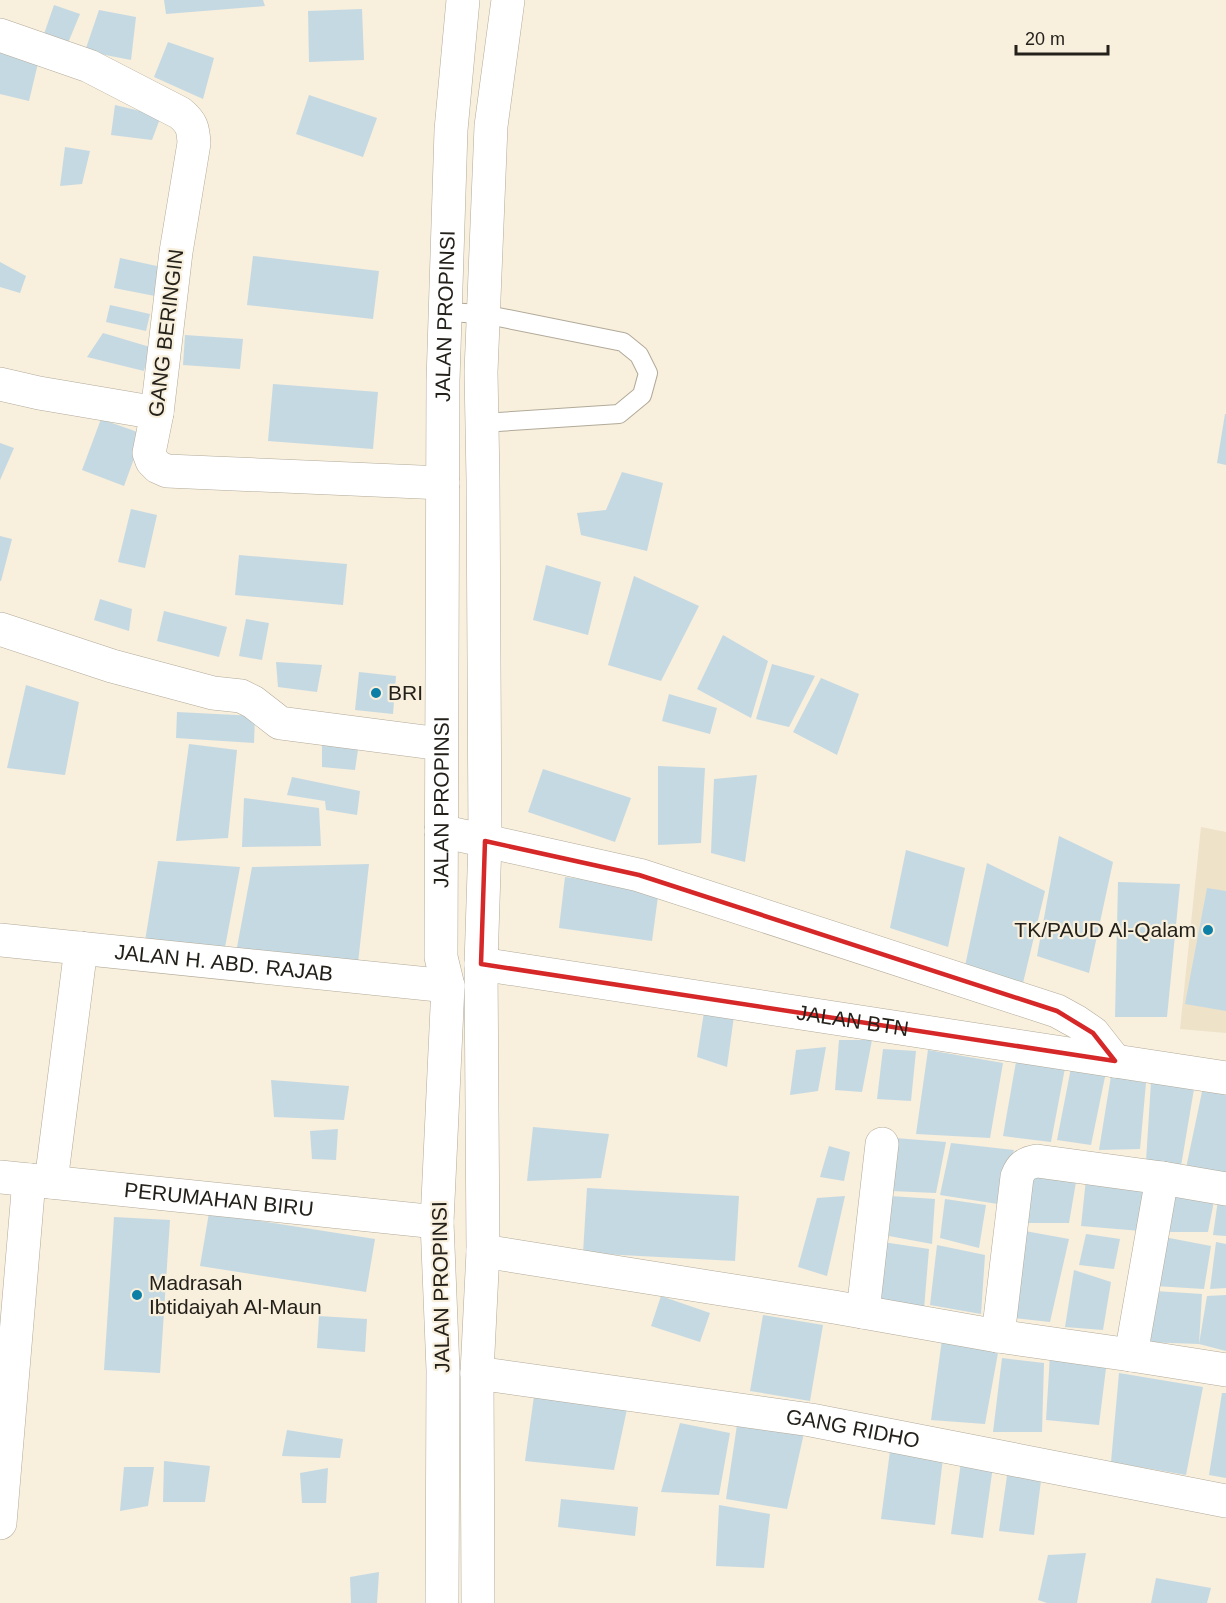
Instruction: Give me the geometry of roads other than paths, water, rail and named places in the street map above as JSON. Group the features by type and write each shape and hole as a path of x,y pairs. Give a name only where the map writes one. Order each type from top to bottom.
{"main road":[{"name":"JALAN PROPINSI","path":"442,1603 443,1370 437,1222 448,986 441,957 443,381 451,130 463,0"},
{"path":"478,1603 477,1373 483,1251 481,964 484,841 481,372 491,126 508,0"},
{"name":"GANG BERINGIN","path":"0,35 89,66 180,113 189,120 193,130 194,143 176,252 149,453 152,461 167,471 443,483"},
{"path":"0,384 39,393 156,412"},
{"path":"0,629 112,666 213,693 241,696 253,702 280,723 441,744"},
{"path":"441,831 639,875 1057,1011 1092,1033 1115,1061"},
{"name":"JALAN H. ABD. RAJAB","path":"0,940 448,986"},
{"path":"0,1523 6,1388 26,1180 81,948"},
{"name":"JALAN BTN","path":"481,964 1226,1078"},
{"path":"863,1312 882,1144"},
{"path":"998,1336 1017,1177 1020,1168 1027,1163 1037,1161 1226,1189"},
{"path":"1131,1355 1162,1178"},
{"name":"PERUMAHAN BIRU","path":"26,1180 437,1222"},
{"path":"483,1251 998,1336 1226,1370"},
{"name":"GANG RIDHO","path":"477,1373 811,1420 1226,1501"}],"lane":[{"path":"446,312 483,315 623,342 639,355 648,373 642,395 619,414 482,423"}],"place":[{"name":"BRI","path":"376,693"},
{"name":"TK/PAUD Al-Qalam","path":"1208,930"},
{"name":"Madrasah Ibtidaiyah Al-Maun","path":"137,1295"}]}
